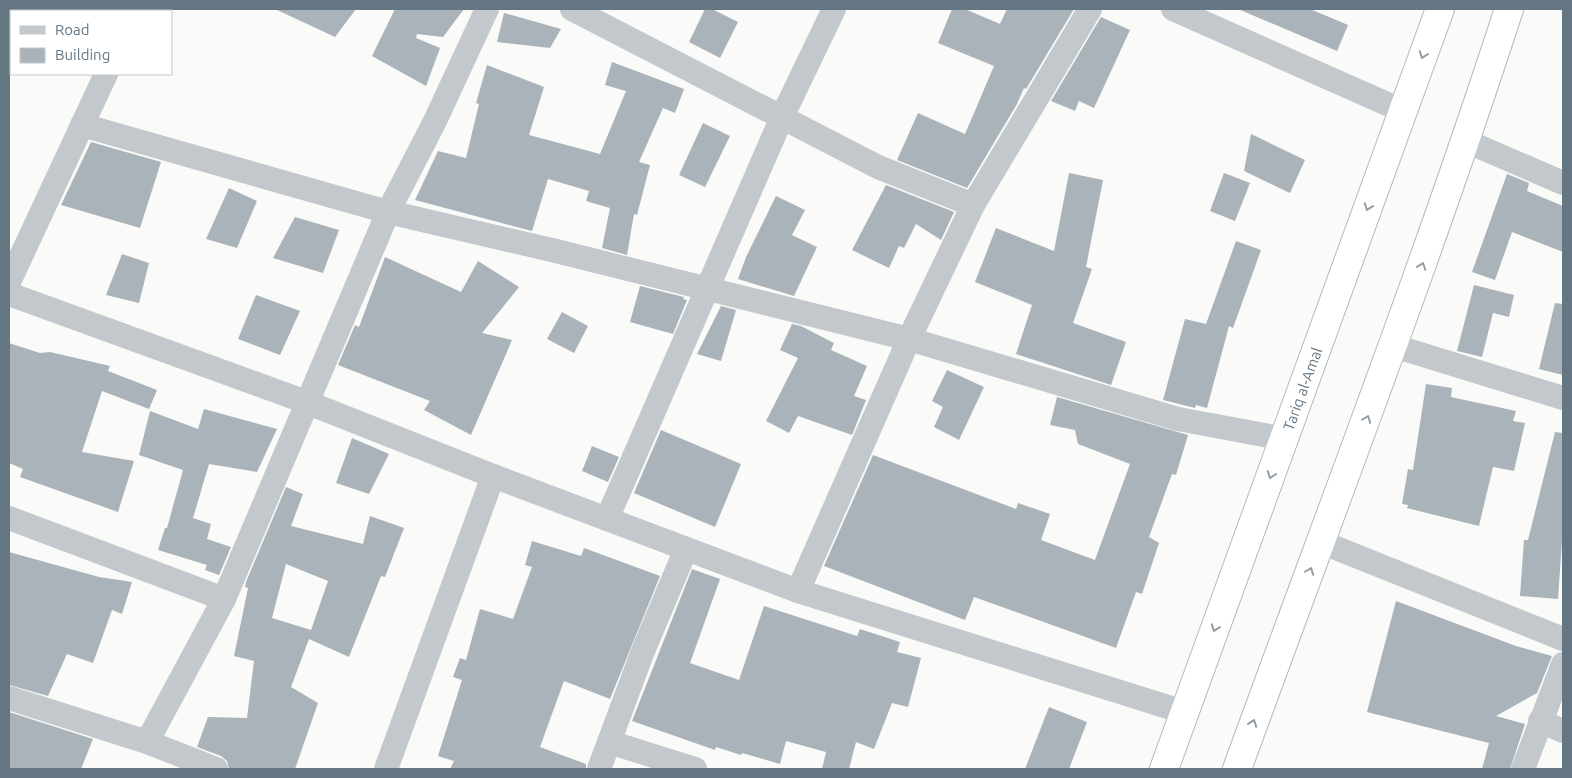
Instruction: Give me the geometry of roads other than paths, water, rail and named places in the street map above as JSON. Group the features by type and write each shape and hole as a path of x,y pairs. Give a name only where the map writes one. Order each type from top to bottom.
{"highway":[{"name":"Tariq al-Amal","path":"1164,769 1440,9"},
{"path":"1243,767 1321,542 1394,346 1466,141 1509,9"}],"street":[{"path":"147,742 224,599 388,212 435,121 488,9"},
{"path":"572,9 878,166 974,205"},
{"path":"607,519 782,117 834,9"},
{"path":"798,591 909,339 974,205 1090,9"},
{"path":"1173,9 1403,111"},
{"path":"9,282 106,75"},
{"path":"82,125 388,212 909,339 1178,419 1285,439"},
{"path":"1466,141 1563,183"},
{"path":"9,294 306,402 493,476 798,591 1184,712"},
{"path":"1394,346 1563,398"},
{"path":"386,769 493,476"},
{"path":"9,518 224,599"},
{"path":"1321,542 1563,639"},
{"path":"599,769 643,651 686,549"},
{"path":"1523,769 1563,664"},
{"path":"9,698 147,742 216,769"},
{"path":"1540,721 1563,731"},
{"path":"609,742 696,769"}]}
